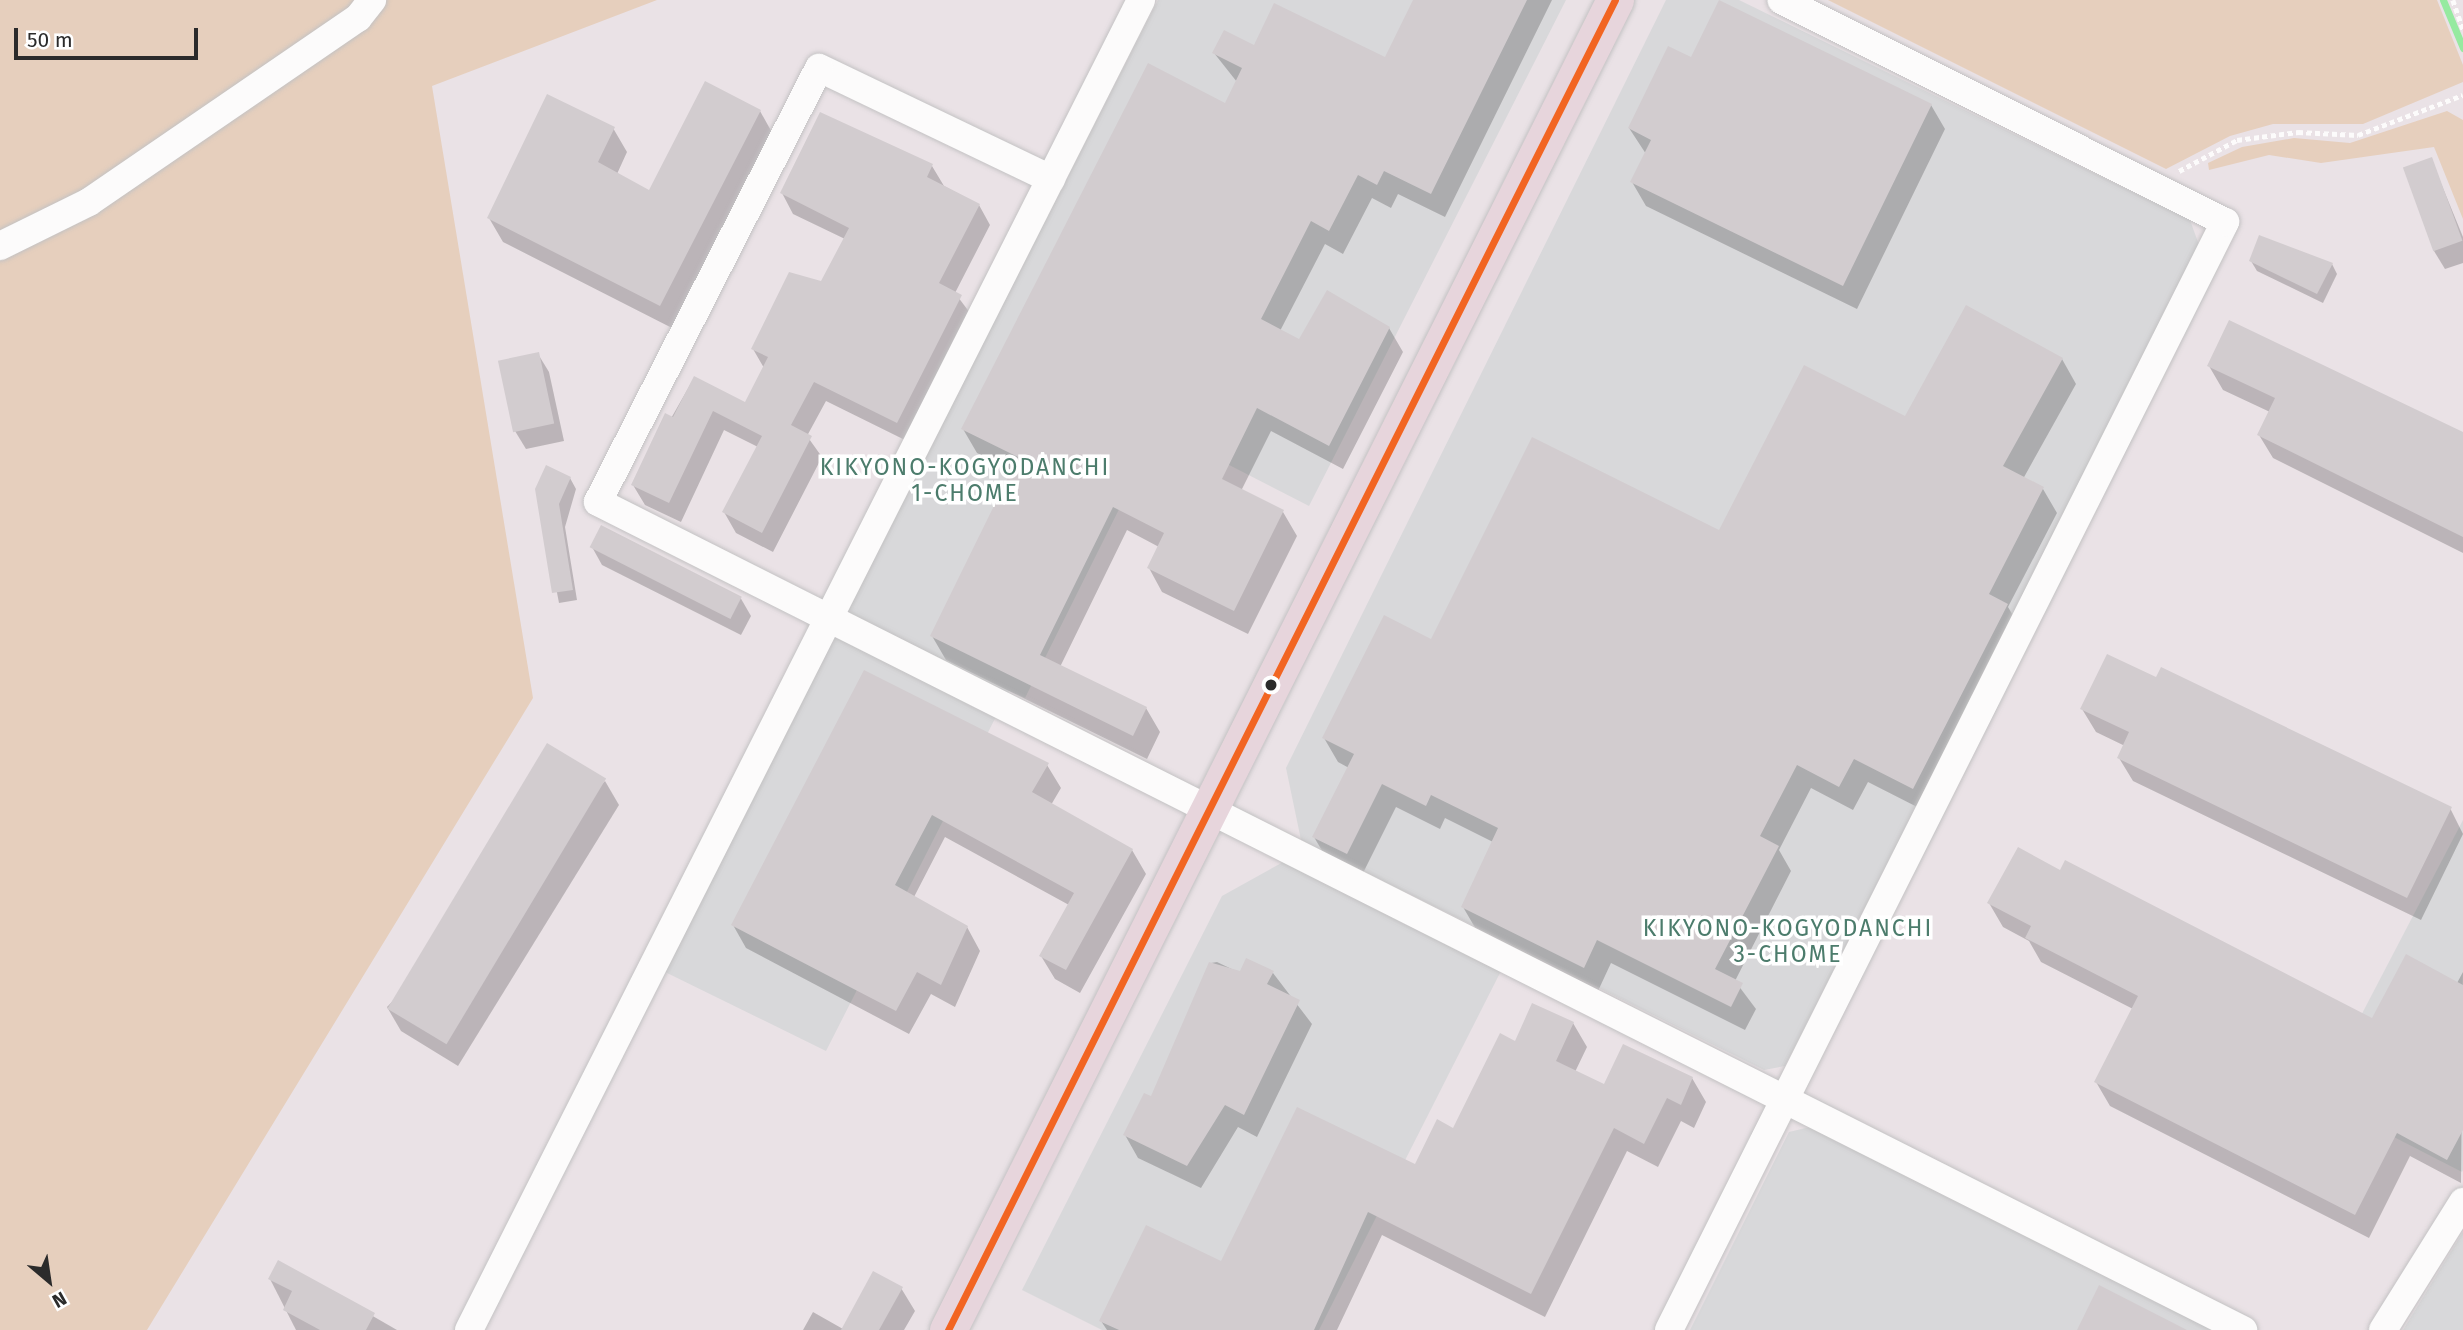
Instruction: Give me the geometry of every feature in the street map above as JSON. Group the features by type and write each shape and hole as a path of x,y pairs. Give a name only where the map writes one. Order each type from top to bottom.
{"main road":[{"path":"948,1330 1615,0"}],"street":[{"path":"0,246 89,202 358,18 372,0"},
{"path":"469,1330 1141,0"},
{"path":"1669,1330 2225,222 1782,0"},
{"path":"1051,179 819,68 598,502 1786,1096 2243,1330"},
{"path":"2384,1330 2463,1202"}],"path":[{"path":"2453,0 2463,29"},
{"path":"2161,190 2168,178 2237,140 2298,132 2358,135 2463,95"}],"shaded area":[{"path":"0,0 657,0 432,86 533,698 147,1330 0,1330"},
{"path":"1158,0 1566,0 1309,506 1159,429 1025,698 1009,691 826,1051 663,971"},
{"path":"1666,0 1739,0 2190,220 2199,245 1785,1066 1764,1070 1301,840 1286,768"},
{"path":"1828,0 2437,0 2463,65 2463,82 2363,124 2273,124 2230,136 2166,169"},
{"path":"2447,111 2463,120 2463,219 2434,147 2321,163 2269,155 2209,170 2208,163 2242,147 2294,138 2350,143"},
{"path":"2463,820 2463,1170 2462,1172 2318,1098"},
{"path":"1285,861 1501,971 1319,1330 1102,1330 1022,1290 1222,896"},
{"path":"1814,1126 2217,1330 1690,1330 1789,1132"},
{"path":"2463,1232 2463,1330 2403,1330"}],"building":[{"path":"1413,0 1527,0 1431,194 1384,171 1377,185 1358,175 1329,231 1311,221 1261,319 1299,339 1327,290 1390,327 1329,446 1257,408 1222,479 1284,510 1234,611 1147,568 1164,533 1113,507 1040,655 1147,707 1133,736 930,636 1018,457 961,429 1148,63 1225,103 1242,68 1212,53 1224,30 1254,45 1274,3 1385,57"},
{"path":"1719,0 1932,104 1843,286 1630,182 1651,140 1628,128 1668,46 1691,57"},
{"path":"705,81 761,110 660,306 487,218 547,94 615,127 598,162 649,190"},
{"path":"820,112 933,164 927,177 980,204 939,283 962,295 897,423 814,382 791,425 812,436 762,533 722,512 762,436 713,411 669,503 631,485 665,413 673,417 694,376 745,402 768,357 751,349 789,272 821,281 849,228 780,193"},
{"path":"2432,157 2462,241 2433,251 2403,168"},
{"path":"2259,235 2333,263 2317,294 2249,261"},
{"path":"1966,305 2063,358 2003,466 2044,487 1989,594 2008,604 1913,789 1854,759 1839,787 1797,765 1760,836 1779,846 1715,969 1743,983 1731,1007 1597,940 1584,968 1461,907 1498,828 1431,795 1426,806 1382,784 1347,854 1312,837 1354,754 1322,738 1384,615 1431,639 1532,437 1719,530 1804,365 1905,416"},
{"path":"2229,320 2463,432 2463,537 2257,435 2275,398 2207,366"},
{"path":"539,352 554,423 513,432 498,361"},
{"path":"546,465 571,477 559,504 573,590 552,593 535,489"},
{"path":"601,525 742,597 730,619 590,547"},
{"path":"2107,654 2156,677 2161,667 2452,807 2407,898 2117,758 2129,732 2080,709"},
{"path":"864,670 1049,763 1032,792 1133,849 1066,970 1039,956 1074,893 932,815 895,885 968,926 941,985 917,972 896,1011 731,925"},
{"path":"547,743 606,779 446,1044 387,1009"},
{"path":"2018,847 2060,870 2065,860 2372,1018 2406,954 2463,985 2463,1130 2447,1160 2397,1133 2355,1215 2094,1082 2138,996 2025,938 2031,926 1987,903"},
{"path":"1246,958 1274,971 1267,984 1300,1000 1244,1115 1225,1105 1187,1166 1123,1135 1144,1093 1151,1096 1209,962 1240,971"},
{"path":"1532,1003 1574,1022 1556,1061 1604,1084 1623,1044 1693,1077 1681,1105 1667,1098 1644,1144 1614,1128 1531,1294 1368,1212 1314,1330 1119,1330 1099,1321 1146,1225 1221,1261 1297,1107 1415,1164 1437,1119 1453,1128 1500,1033 1515,1041"},
{"path":"278,1260 375,1313 366,1330 320,1330 283,1310 292,1291 268,1279"},
{"path":"873,1271 903,1287 879,1330 841,1330"},
{"path":"2099,1285 2187,1330 2077,1330"}],"waterway":[{"path":"2443,0 2463,48"}],"transit line":[{"path":"948,1330 1615,0"}],"district":[{"name":"KIKYONO-KOGYODANCHI 1-CHOME","path":"965,480"},
{"name":"KIKYONO-KOGYODANCHI 3-CHOME","path":"1788,941"}]}
